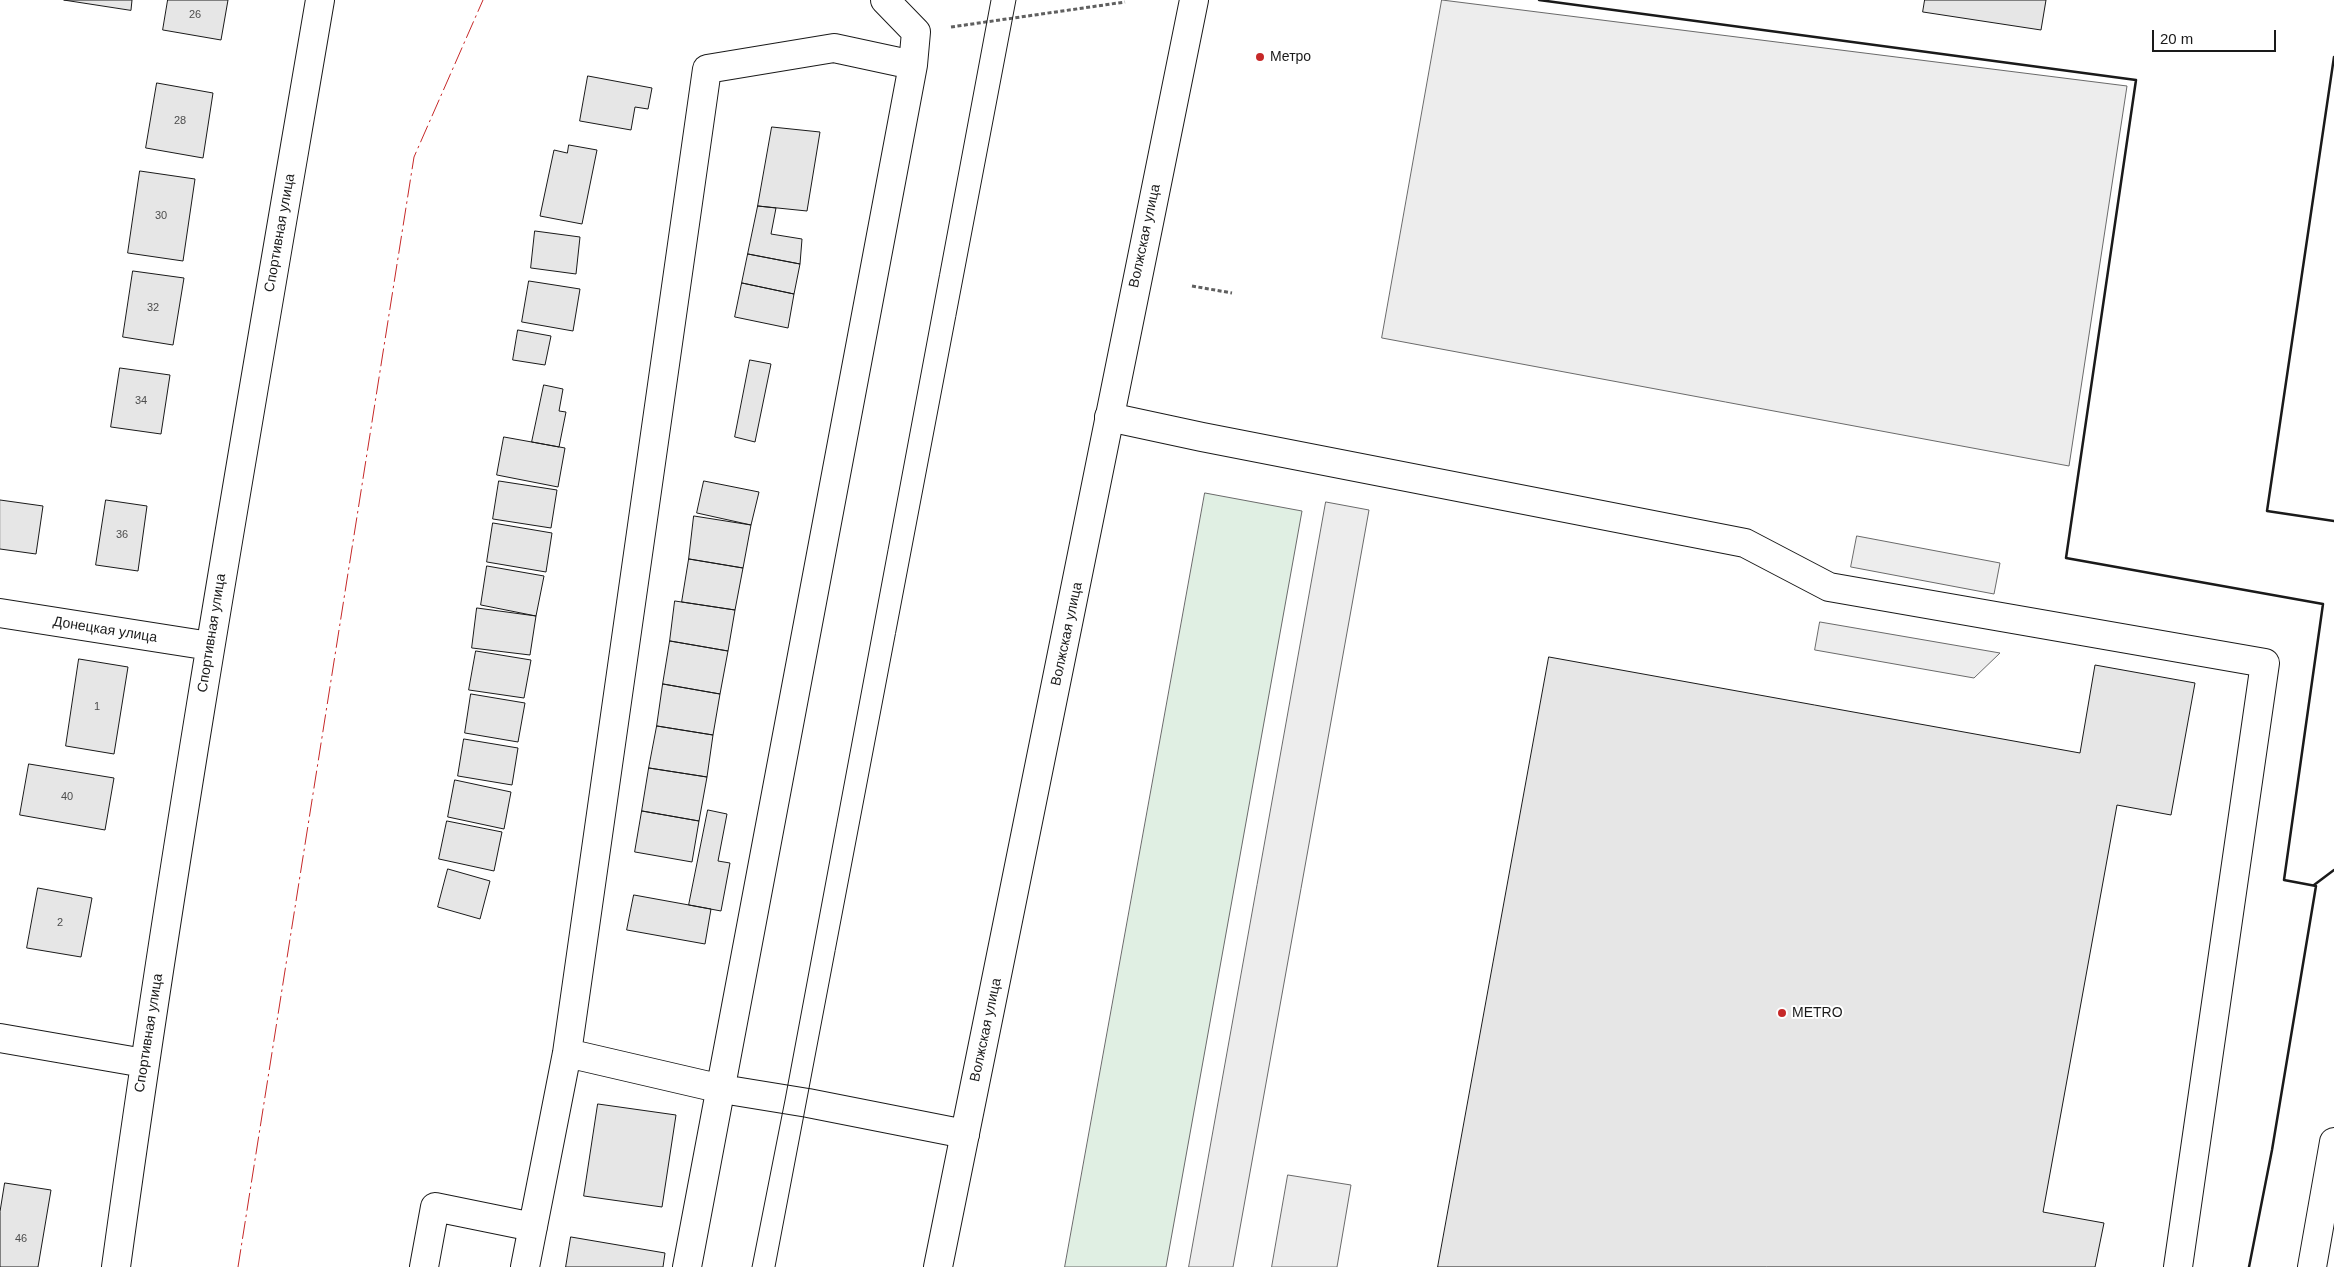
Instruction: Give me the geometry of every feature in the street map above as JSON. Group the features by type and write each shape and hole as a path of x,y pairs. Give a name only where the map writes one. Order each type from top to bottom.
{"street":[{"name":"Спортивная улица","path":"116,1267 144,1063 210,646 320,0"},
{"path":"688,1267 913,65 916,32 885,0"},
{"name":"Волжская улица","path":"938,1267 1079,574 1108,417 1194,0"},
{"path":"525,1267 567,1053 707,69 834,48 913,65"},
{"path":"1108,417 1745,543 1829,588 2265,663 2178,1267"},
{"name":"Донецкая улица","path":"0,613 210,646"},
{"path":"0,1038 144,1063"},
{"path":"567,1053 722,1089 808,1103 965,1134"},
{"path":"2312,1267 2334,1142"},
{"path":"424,1267 435,1207 533,1227"}],"path":[{"path":"916,32 1125,2"},
{"path":"1192,286 1232,293"}],"green space":[{"path":"1205,493 1302,511 1166,1267 1065,1267"}],"shaded area":[{"path":"1442,0 2127,86 2069,466 1382,338"},
{"path":"1326,502 1369,510 1233,1267 1189,1267"},
{"path":"1857,536 2000,563 1994,594 1851,567"},
{"path":"1820,622 2000,653 1974,678 1815,650"},
{"path":"1288,1175 1351,1185 1337,1267 1272,1267"}],"building":[{"path":"64,0 132,0 131,10"},
{"path":"168,0 228,0 221,40 163,30"},
{"path":"1925,0 2046,0 2041,30 1923,12"},
{"path":"588,76 652,88 648,109 635,107 631,130 580,121"},
{"path":"157,83 213,93 203,158 146,148"},
{"path":"772,127 820,132 807,211 758,206"},
{"path":"569,145 597,150 582,224 540,216 554,150 567,153"},
{"path":"140,171 195,179 183,261 128,253"},
{"path":"758,206 776,208 771,234 802,239 800,264 748,254"},
{"path":"535,231 580,237 576,274 531,268"},
{"path":"748,254 800,264 794,294 742,283"},
{"path":"133,271 184,278 173,345 123,337"},
{"path":"529,281 580,289 573,331 522,322"},
{"path":"742,283 794,294 788,328 735,317"},
{"path":"518,330 551,336 545,365 513,360"},
{"path":"750,360 771,364 755,442 735,437"},
{"path":"120,368 170,375 161,434 111,427"},
{"path":"544,385 563,389 559,411 566,412 559,447 532,442"},
{"path":"504,437 565,448 558,487 497,475"},
{"path":"499,481 557,490 551,528 493,519"},
{"path":"704,481 759,492 751,525 697,513"},
{"path":"0,500 43,506 36,554 0,549"},
{"path":"106,500 147,506 138,571 96,565"},
{"path":"694,516 751,525 743,568 689,559"},
{"path":"493,523 552,533 546,572 487,562"},
{"path":"689,559 743,568 735,610 682,602"},
{"path":"487,566 544,576 536,616 481,605"},
{"path":"675,601 735,610 728,651 670,641"},
{"path":"477,608 536,616 530,655 472,648"},
{"path":"670,641 728,651 720,694 663,684"},
{"path":"476,651 531,660 524,698 469,690"},
{"name":"METRO","path":"1549,657 2080,753 2095,665 2195,683 2171,815 2117,805 2043,1212 2104,1223 2095,1267 1438,1267"},
{"path":"79,659 128,667 114,754 66,746"},
{"path":"663,684 720,694 713,735 657,726"},
{"path":"471,694 525,703 518,742 465,733"},
{"path":"657,726 713,735 707,777 649,768"},
{"path":"464,739 518,748 512,785 458,776"},
{"path":"29,764 114,778 105,830 20,815"},
{"path":"649,768 707,777 699,821 642,811"},
{"path":"455,780 511,792 504,829 448,817"},
{"path":"708,810 727,814 718,861 730,863 721,911 689,905"},
{"path":"642,811 699,821 692,862 635,852"},
{"path":"447,821 502,832 494,871 439,859"},
{"path":"448,869 490,881 480,919 438,907"},
{"path":"38,888 92,898 81,957 27,948"},
{"path":"634,895 711,909 705,944 627,930"},
{"path":"598,1104 676,1115 662,1207 584,1196"},
{"path":"5,1183 51,1190 38,1267 0,1267 0,1212"},
{"path":"571,1237 665,1253 663,1267 566,1267"}],"tram line":[{"path":"752,1267 991,0"},
{"path":"775,1267 1016,0"}],"wall":[{"path":"1539,0 2136,80 2066,558 2323,604 2284,880 2316,886 2272,1150 2249,1267"},
{"path":"2334,57 2267,511 2334,521"},
{"path":"2314,885 2334,870"}],"power":[{"path":"238,1267 414,157 483,0"}],"place":[{"name":"Метро","path":"1260,57"},
{"name":"METRO","path":"1782,1013"}]}
